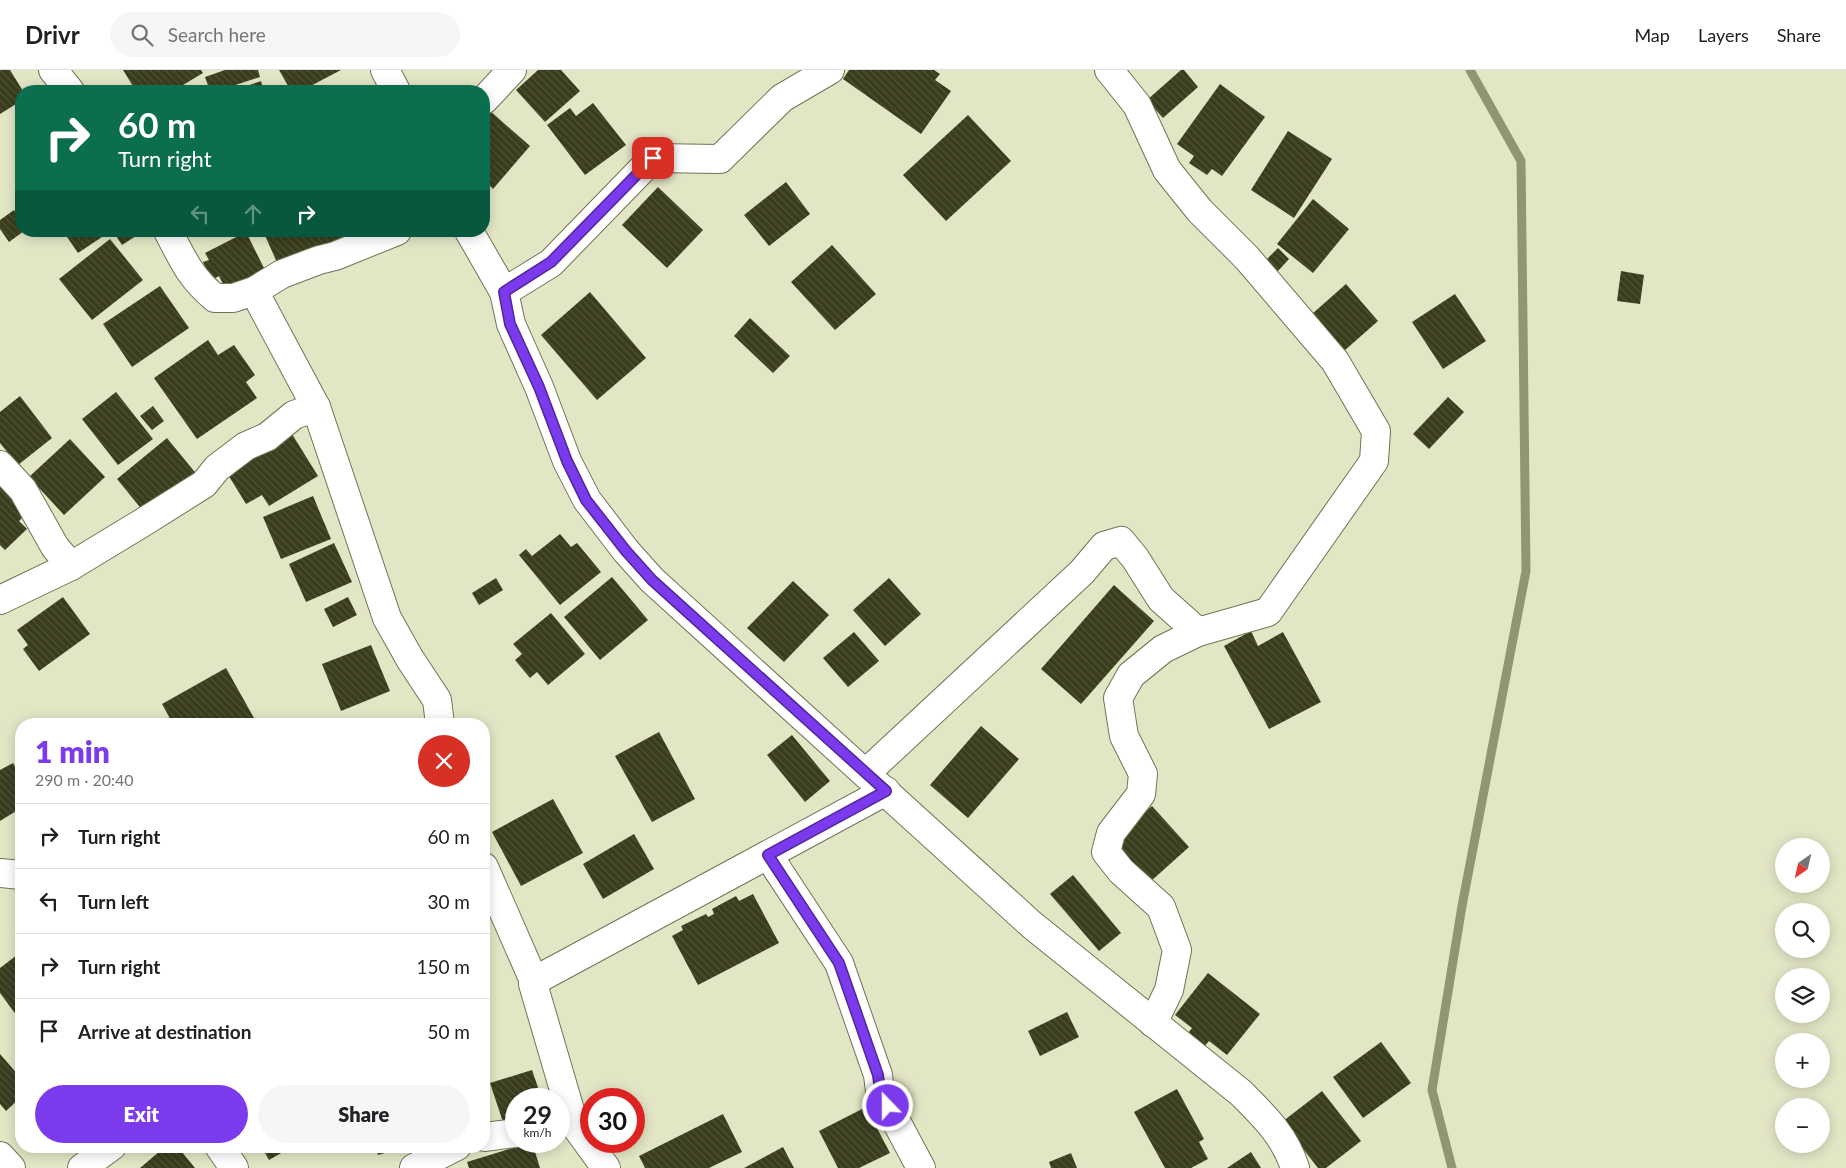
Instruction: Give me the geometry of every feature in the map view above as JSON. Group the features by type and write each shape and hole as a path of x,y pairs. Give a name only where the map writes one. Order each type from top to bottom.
{"street":[{"path":"53,70 65,85"},
{"path":"385,70 393,85"},
{"path":"490,94 512,70"},
{"path":"504,292 551,262 653,158 720,159 782,98 830,70"},
{"path":"1121,75 1167,170 1200,211 1247,258 1335,361 1376,431 1374,461 1268,612 1198,632 1162,649 1131,675 1118,698 1124,736 1144,774 1141,794 1111,833 1106,852 1122,872 1161,907 1177,950 1169,990 1153,1023"},
{"path":"171,237 188,271 215,298 233,298 254,291 282,274 382,237"},
{"path":"472,237 504,292 510,324 539,387 567,461 586,500 626,551 652,580 1032,925 1153,1023 1220,1074 1262,1113 1283,1140 1295,1168"},
{"path":"254,291 316,407 387,618 410,659 437,700 439,718"},
{"path":"0,600 71,566 204,484 217,468 246,446 267,437 294,415 316,407"},
{"path":"0,465 23,490 55,547 71,566"},
{"path":"534,981 768,855 876,782 1082,572 1104,546 1121,542 1135,558 1160,599 1198,632"},
{"path":"768,855 839,963 878,1075 880,1091 921,1168"},
{"path":"0,873 15,874"},
{"path":"490,881 534,981 533,984 557,1088"},
{"path":"570,1129 606,1168"},
{"path":"490,1136 505,1134"},
{"path":"82,1168 102,1153"},
{"path":"224,1153 234,1168"},
{"path":"414,1168 443,1153"},
{"path":"0,1156 11,1168"}],"building":[{"path":"0,70 10,70 19,85 15,85 15,105 0,114"},
{"path":"123,70 201,70 203,73 183,85 132,85"},
{"path":"225,70 258,70 260,77 235,85 208,85 205,77"},
{"path":"279,70 341,70 312,85 288,85"},
{"path":"538,70 561,70 580,91 545,122 516,90"},
{"path":"849,70 934,70 940,74 935,80 951,91 921,134 843,79"},
{"path":"1181,70 1184,70 1198,87 1163,118 1147,100"},
{"path":"261,81 262,85 249,85"},
{"path":"1220,84 1265,117 1222,176 1212,169 1207,175 1189,163 1194,156 1177,144"},
{"path":"593,103 626,145 585,175 547,125 570,108 576,116"},
{"path":"490,111 530,146 493,189 490,186"},
{"path":"968,115 1011,161 946,221 903,175"},
{"path":"1288,131 1332,159 1294,218 1251,190"},
{"path":"786,182 810,214 769,246 744,215"},
{"path":"658,187 703,230 667,268 622,225"},
{"path":"1313,199 1349,229 1313,273 1277,244"},
{"path":"14,210 15,211 16,237 9,242 0,229 0,220"},
{"path":"67,237 102,237 78,253"},
{"path":"117,237 134,237 122,245"},
{"path":"236,237 248,237 265,270 226,290 219,276 212,280 203,262 209,260 205,253"},
{"path":"266,237 345,237 279,267"},
{"path":"110,239 143,280 92,320 59,279"},
{"path":"832,245 876,294 835,330 791,282"},
{"path":"1278,248 1289,259 1278,271 1266,260"},
{"path":"1621,271 1644,275 1640,304 1617,301"},
{"path":"1346,284 1378,321 1344,351 1312,314"},
{"path":"160,286 189,328 132,367 103,324"},
{"path":"590,292 646,358 597,400 541,335"},
{"path":"1455,294 1486,341 1443,369 1412,322"},
{"path":"750,318 790,356 773,373 734,336"},
{"path":"208,340 218,355 234,345 255,375 246,382 257,398 197,439 154,378"},
{"path":"116,392 153,439 118,465 82,419"},
{"path":"20,396 52,438 18,465 0,443 0,412"},
{"path":"1448,397 1464,412 1429,449 1413,434"},
{"path":"153,406 164,421 152,430 140,416"},
{"path":"292,434 318,476 269,506 262,495 246,504 227,473"},
{"path":"167,438 198,476 148,517 117,479"},
{"path":"70,439 105,477 64,515 29,477"},
{"path":"0,487 26,514 19,521 27,529 5,550 0,545"},
{"path":"313,496 331,539 281,559 263,517"},
{"path":"560,534 571,547 577,543 601,572 560,605 519,555 526,549 532,556"},
{"path":"334,543 352,582 306,602 289,564"},
{"path":"612,577 648,620 600,660 564,617"},
{"path":"496,578 503,590 479,605 472,593"},
{"path":"889,578 921,614 885,646 853,610"},
{"path":"793,581 829,615 784,662 747,628"},
{"path":"1114,585 1154,621 1081,704 1041,669"},
{"path":"63,597 90,634 39,671 23,649 28,645 17,630"},
{"path":"348,597 357,615 333,627 324,609"},
{"path":"551,613 585,654 548,685 537,672 530,678 515,660 522,654 513,644"},
{"path":"1251,631 1258,646 1283,632 1321,702 1269,729 1224,646"},
{"path":"854,632 879,661 848,687 823,658"},
{"path":"371,645 390,691 341,711 322,664"},
{"path":"226,668 254,718 170,718 162,704"},
{"path":"981,726 1019,759 968,818 930,785"},
{"path":"659,732 695,799 652,822 615,756"},
{"path":"792,735 830,781 805,802 767,755"},
{"path":"13,763 15,766 15,812 0,821 0,770"},
{"path":"553,799 583,853 521,886 492,832"},
{"path":"1152,806 1189,847 1150,882 1113,840"},
{"path":"634,834 654,869 603,899 583,864"},
{"path":"1073,875 1121,933 1099,951 1050,894"},
{"path":"753,894 779,943 698,985 672,936 683,930 681,926 706,914 708,917 714,914 712,909 736,896 739,901"},
{"path":"15,957 15,1013 0,993 0,968"},
{"path":"1208,973 1260,1014 1227,1055 1209,1041 1198,1054 1182,1041 1192,1028 1175,1015"},
{"path":"1067,1012 1079,1037 1040,1056 1028,1031"},
{"path":"1381,1042 1411,1083 1363,1118 1333,1077"},
{"path":"0,1054 15,1071 15,1103 6,1111 0,1104"},
{"path":"532,1070 538,1088 505,1088 504,1125 490,1083"},
{"path":"1177,1089 1204,1139 1199,1142 1208,1159 1191,1168 1165,1168 1134,1112"},
{"path":"1322,1091 1361,1141 1326,1168 1318,1168 1282,1122"},
{"path":"866,1107 890,1153 859,1168 838,1168 819,1131"},
{"path":"723,1114 742,1152 709,1168 645,1168 639,1156"},
{"path":"783,1147 794,1168 744,1168"},
{"path":"505,1150 505,1153 535,1153 540,1168 469,1168 467,1162"},
{"path":"1251,1152 1261,1168 1227,1168"},
{"path":"158,1153 183,1153 195,1168 140,1168"},
{"path":"265,1153 281,1153 269,1160"},
{"path":"1071,1153 1077,1168 1051,1168 1049,1162"}],"waterway":[{"path":"1452,1168 1432,1090 1462,906 1526,571 1521,161 1470,70"}],"route":[{"path":"653,158 551,262 504,292 510,324 539,387 567,461 586,500 626,551 680,607 769,684 886,791 768,855 839,963 878,1075 880,1091 888,1106"}]}
